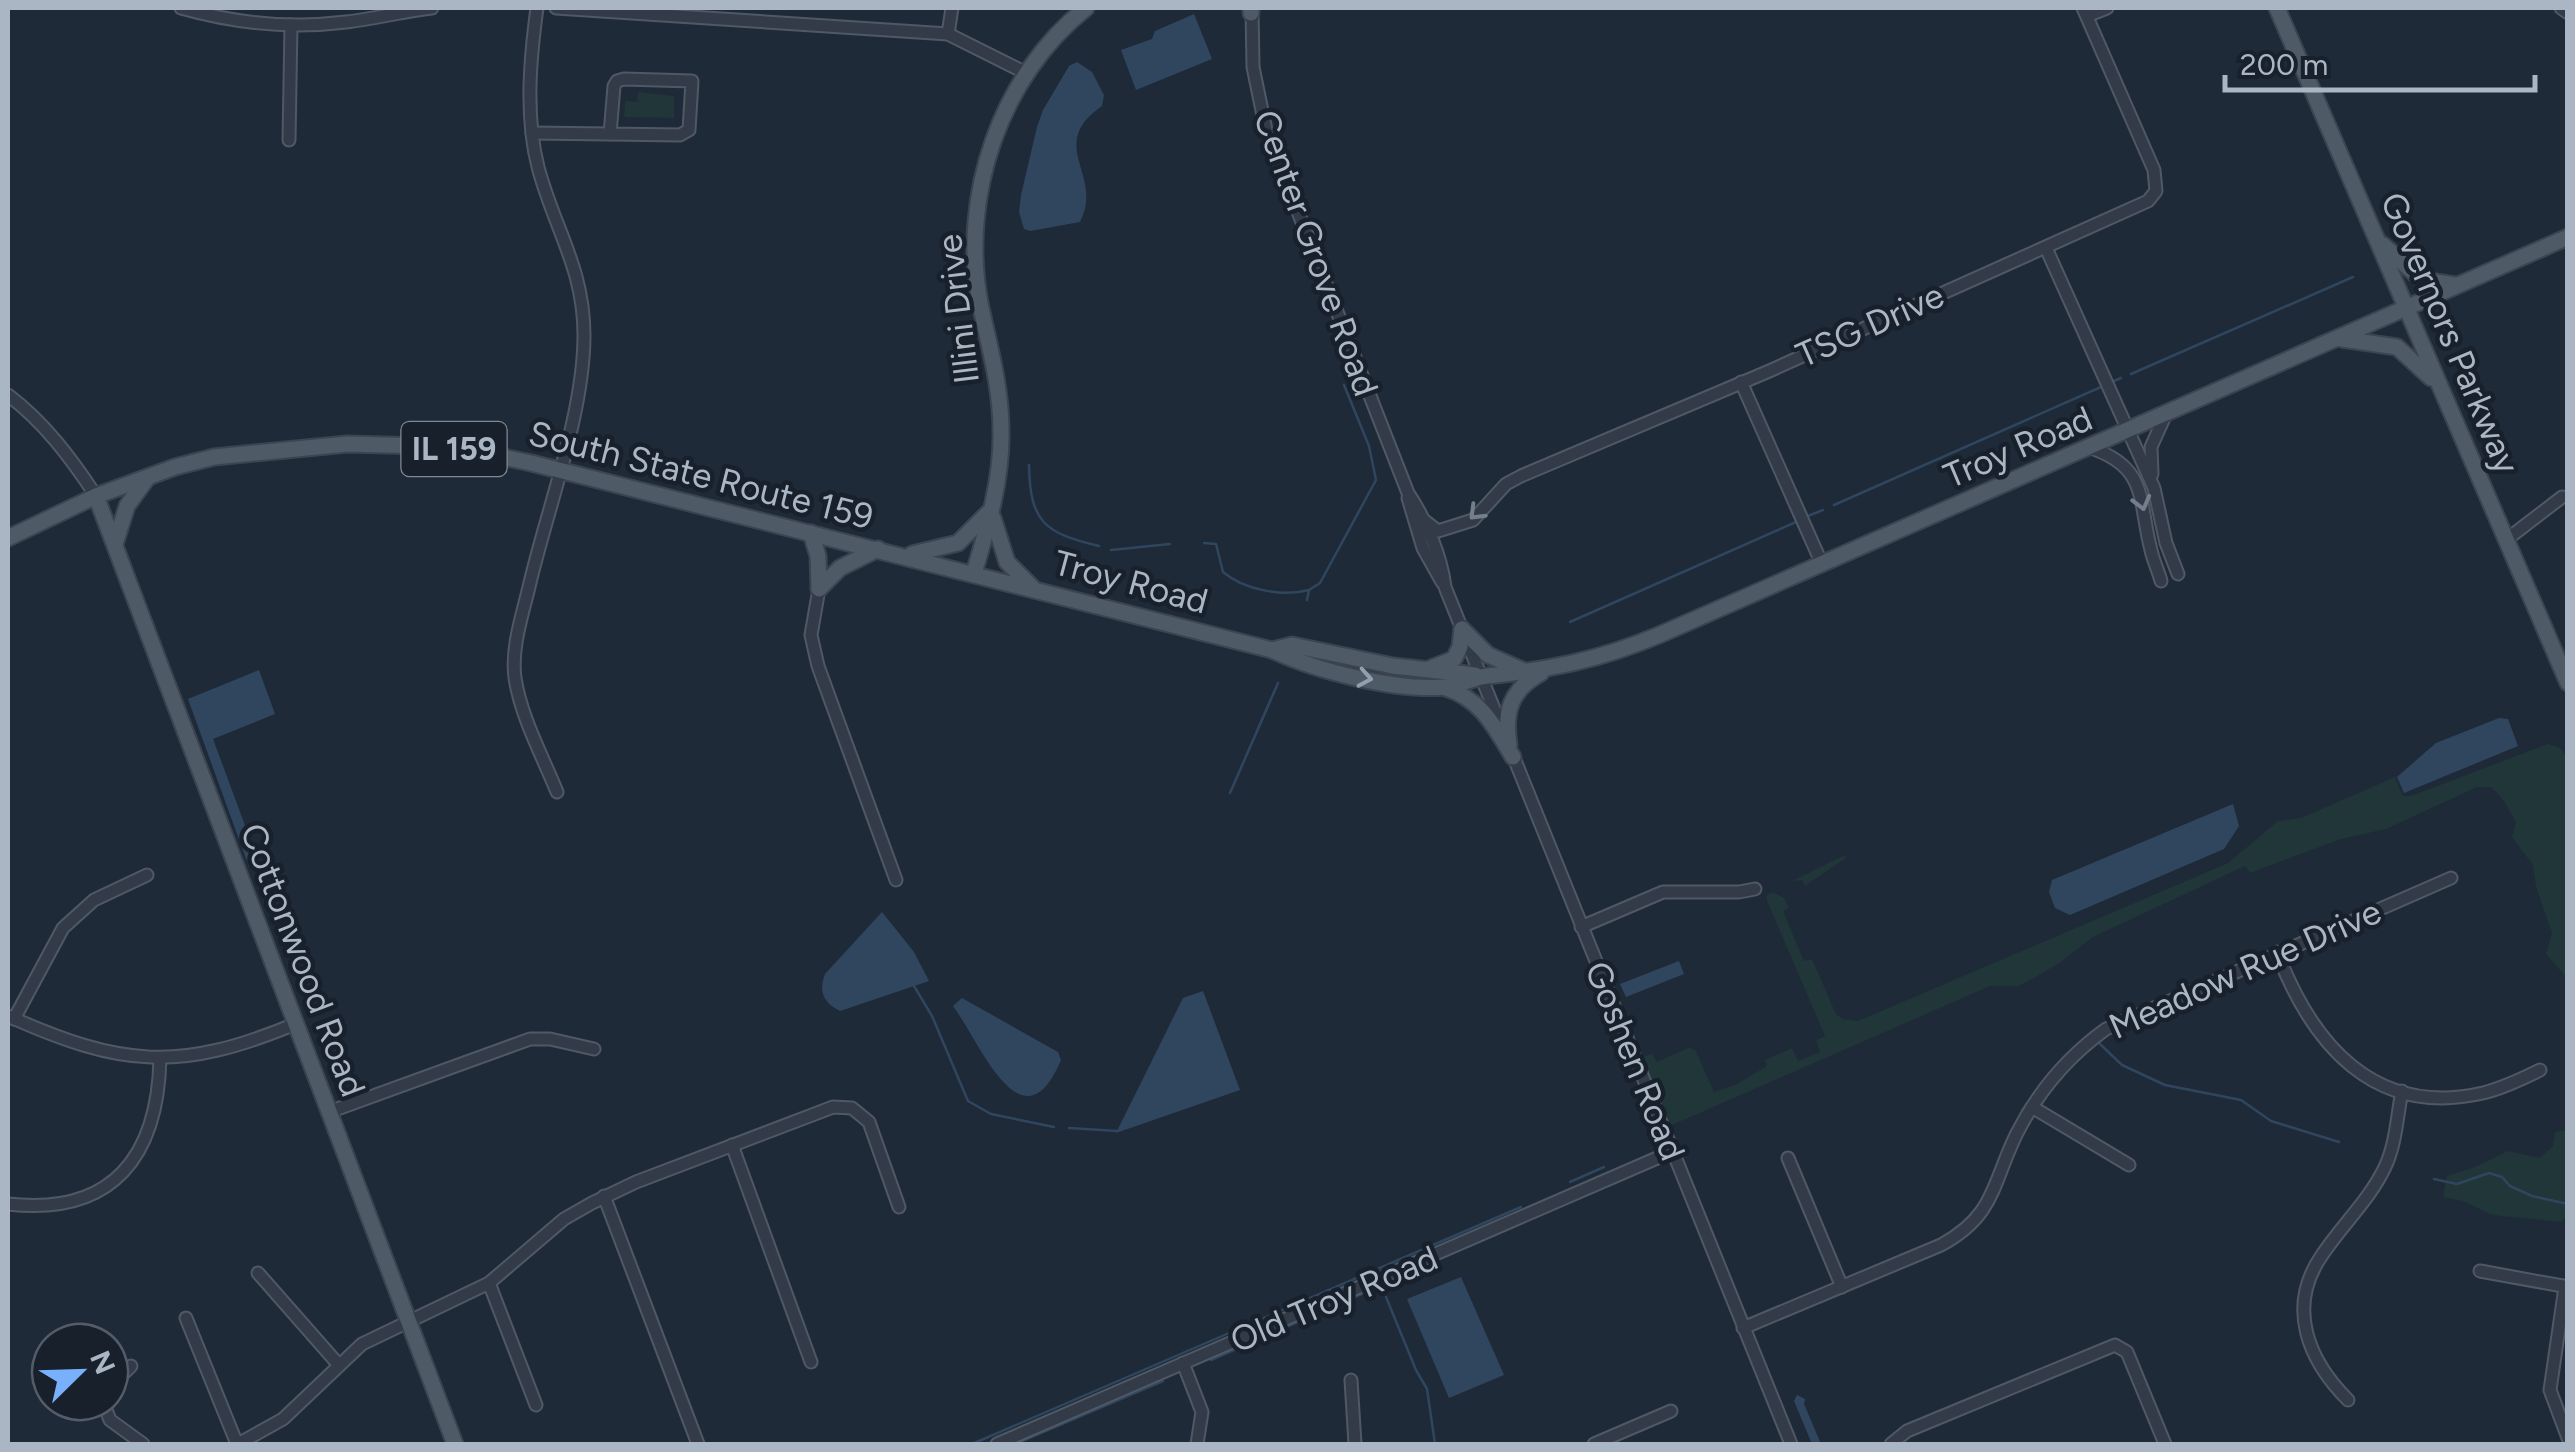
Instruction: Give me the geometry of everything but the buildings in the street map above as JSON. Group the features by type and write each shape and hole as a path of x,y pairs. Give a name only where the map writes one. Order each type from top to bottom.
{"main road":[{"name":"Illini Drive","path":"974,572 992,509 1000,460 996,366 980,304 976,225 980,186 993,143 1026,73 1086,8"},
{"name":"Governors Parkway","path":"2277,8 2565,672"},
{"name":"Troy Road","path":"1272,650 1292,645 1331,656 1482,676 1539,672 1617,652 2568,237"},
{"path":"2377,239 2422,280 2459,285"},
{"path":"2338,339 2398,347 2441,389"},
{"name":"South State Route 159","path":"8,538 96,496 214,457 347,444 479,452 974,572"},
{"path":"114,544 127,506 148,477"},
{"name":"Cottonwood Road","path":"96,496 455,1444"},
{"path":"903,555 958,543 992,509"},
{"path":"992,509 1006,562 1032,588"},
{"path":"812,533 818,556 818,588"},
{"path":"818,588 840,568 878,549"},
{"name":"Troy Road","path":"974,572 1272,650 1348,676 1446,688 1482,676"},
{"path":"1462,629 1500,663 1539,672"},
{"path":"1426,669 1454,659 1462,629"},
{"path":"1512,753 1506,714 1509,705 1521,687 1539,672"},
{"path":"1446,688 1479,705 1512,753"}],"street":[{"path":"180,8 291,26 343,23 432,8"},
{"path":"537,8 532,133 545,191 574,264 582,306 583,362 515,655 515,677 557,792"},
{"path":"556,8 708,13 948,34 1026,73"},
{"path":"948,34 952,8"},
{"path":"2085,12 2107,8"},
{"path":"2561,8 2568,13"},
{"name":"Center Grove Road","path":"1251,9 1253,67 1266,130 1408,493 1442,567 1445,586"},
{"name":"TSG Drive","path":"1418,508 1428,526 1438,531 1465,525 1506,484 2148,201 2156,191 2154,170 2085,12"},
{"path":"289,140 291,26"},
{"path":"532,133 610,134 686,132 691,120 692,81 617,80 610,134"},
{"path":"2046,248 2154,488"},
{"path":"1741,382 1822,564"},
{"path":"8,395 57,442 96,496"},
{"path":"2165,416 2151,447 2154,488 2166,543 2178,574"},
{"path":"2091,448 2117,458 2133,477 2141,493 2151,551 2161,581"},
{"name":"Center Grove Road","path":"1408,493 1412,520 1445,586 1482,676"},
{"path":"2506,540 2562,497"},
{"path":"818,588 811,635 818,666 896,880"},
{"name":"Goshen Road","path":"1482,676 1791,1444"},
{"path":"147,876 94,900 63,928 11,1018 90,1049 160,1058 230,1048 295,1024"},
{"name":"Meadow Rue Drive","path":"1743,1328 1942,1244 1971,1225 1987,1206 2015,1137 2032,1107 2059,1068 2106,1029 2450,878"},
{"path":"1581,927 1663,892 1755,889"},
{"path":"2276,952 2302,1010 2329,1047 2358,1071 2402,1091 2438,1098 2481,1094 2540,1070"},
{"path":"329,1112 530,1040 550,1039 594,1050"},
{"path":"8,1204 42,1206 73,1201 100,1189 125,1170 139,1154 151,1128 160,1058"},
{"path":"2348,1400 2328,1381 2311,1352 2304,1303 2320,1257 2386,1165 2402,1091"},
{"path":"186,1318 237,1444 283,1419 362,1344 489,1283 564,1219 604,1196 833,1107 852,1108 869,1122 898,1207"},
{"path":"2032,1107 2128,1166"},
{"path":"732,1146 811,1362"},
{"name":"Old Troy Road","path":"997,1444 1671,1152"},
{"path":"1788,1158 1842,1287"},
{"path":"604,1196 698,1444"},
{"path":"2480,1271 2566,1287 2550,1390 2568,1438"},
{"path":"258,1272 338,1364"},
{"path":"489,1283 536,1405"},
{"path":"1890,1444 1906,1432 2112,1346 2124,1348 2165,1444"},
{"path":"1184,1363 1202,1412 1198,1444"},
{"path":"1351,1380 1355,1444"},
{"path":"1594,1444 1671,1411"},
{"path":"113,1422 143,1444"}],"green space":[{"path":"638,92 674,96 674,118 624,117 625,101 637,102"},
{"path":"2548,744 2560,748 2567,757 2567,978 2546,954 2552,933 2536,887 2533,865 2512,837 2516,822 2491,787 2477,787 2386,829 2341,839 2250,873 2245,866 2093,937 2058,964 2019,986 1990,986 1670,1126 1643,1057 1652,1054 1657,1062 1690,1047 1695,1049 1714,1092 1735,1085 1767,1066 1765,1060 1792,1048 1798,1061 1820,1052 1816,1040 1825,1036 1767,901 1767,895 1773,892 1784,898 1789,908 1783,911 1804,961 1812,959 1836,1014 1858,1021 2228,863 2278,821 2301,818 2395,777 2403,796 2411,796"},
{"path":"1845,855 1805,886 1802,880 1793,881"},
{"path":"2567,1130 2567,1215 2562,1222 2492,1215 2463,1201 2443,1197 2447,1176 2508,1151 2540,1158 2553,1146 2555,1132"}],"water":[{"path":"1194,14 1212,59 1136,90 1121,50 1152,39 1155,31"},
{"path":"1077,62 1092,72 1104,95 1102,106 1086,120 1078,134 1086,205 1080,222 1030,231 1024,229 1019,212 1037,127 1069,66"},
{"path":"259,670 275,714 213,739 259,863 249,867 188,699"},
{"path":"2499,718 2508,719 2518,746 2404,793 2397,777 2436,743"},
{"path":"2233,804 2239,826 2224,849 2070,915 2055,908 2049,892 2052,880"},
{"path":"882,912 914,952 929,981 840,1011 824,996 825,974"},
{"path":"1679,961 1684,974 1626,997 1620,984"},
{"path":"1203,991 1240,1090 1116,1133 1183,998"},
{"path":"962,998 1058,1052 1061,1060 1046,1086 1031,1096 1017,1093 1002,1081 953,1006"},
{"path":"1461,1277 1504,1375 1449,1398 1407,1299"},
{"path":"1797,1395 1805,1399 1821,1444 1812,1444 1794,1401"}],"waterway":[{"path":"2131,374 2353,277"},
{"path":"2114,381 2121,378"},
{"path":"1307,600 1309,590 1320,583 1376,480 1369,446 1344,385"},
{"path":"1834,505 2101,387"},
{"path":"1029,465 1033,500 1044,522 1065,536 1099,546"},
{"path":"1808,516 1823,510"},
{"path":"1570,622 1796,522"},
{"path":"1204,543 1216,544 1223,572 1242,583 1276,592 1309,590"},
{"path":"1111,550 1170,544"},
{"path":"1230,793 1278,683"},
{"path":"914,986 932,1016 968,1101 991,1114 1054,1127"},
{"path":"2100,1044 2122,1065 2165,1085 2241,1100 2271,1121 2339,1142"},
{"path":"1069,1128 1117,1131"},
{"path":"1570,1182 1604,1167"},
{"path":"2434,1179 2457,1184 2489,1173 2532,1196 2568,1204"},
{"path":"972,1444 1521,1207"},
{"path":"1211,1360 1380,1286"},
{"path":"1386,1297 1427,1389 1435,1444"},
{"path":"1015,1444 1163,1381"}]}
